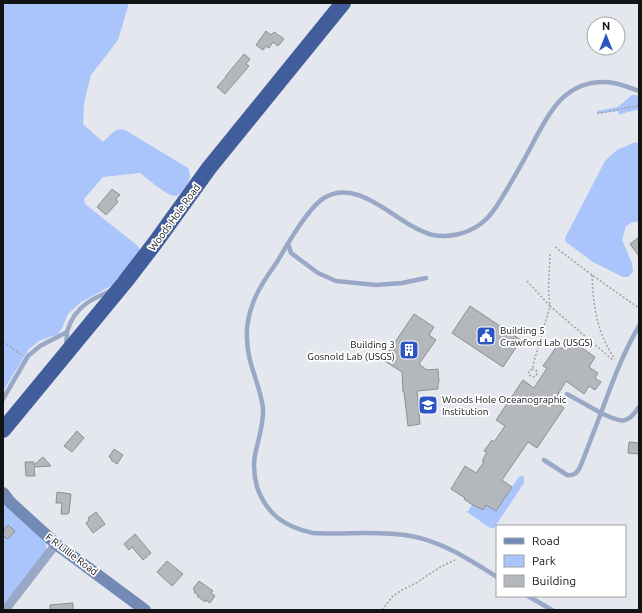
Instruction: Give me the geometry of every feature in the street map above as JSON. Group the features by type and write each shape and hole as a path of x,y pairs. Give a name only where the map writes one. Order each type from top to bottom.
{"highway":[{"name":"Woods Hole Road","path":"3,430 125,282 209,168 343,3"}],"street":[{"name":"F R Lillie Road","path":"3,494 56,544 145,610"},
{"path":"5,610 56,544"}],"lane":[{"path":"496,576 441,545 410,536 380,533 319,533 304,531 290,526 271,512 264,502 255,480 255,454 262,428 263,409 248,352 247,330 249,315 257,294 288,243 316,205 324,198 336,193 361,195 413,226 433,235 455,234 471,230 480,225 495,210 549,115 564,96 580,86 602,82 616,83 639,91"},
{"path":"288,243 291,253 318,273 336,281 376,285 402,283 426,278"},
{"path":"65,355 67,332 72,319 86,304 125,282"},
{"path":"544,460 567,475 575,474 578,471 582,465 627,349 639,326"},
{"path":"3,399 28,356 40,346 67,332"},
{"path":"567,394 618,421 631,418 639,407"},
{"path":"530,597 552,610"}],"path":[{"path":"598,113 639,106"},
{"path":"554,247 639,308"},
{"path":"533,369 536,370 537,373 536,376 533,377 530,376 529,373 530,370 533,369 550,306 550,254"},
{"path":"592,275 598,325 609,351 620,366"},
{"path":"527,281 550,306 620,366"},
{"path":"3,342 8,344 18,354 28,356"},
{"path":"382,610 393,596 442,566 463,557"}],"green space":[{"path":"3,3 129,3 118,40 91,75 84,103 83,124 103,142 116,131 122,129 125,130 188,168 190,175 186,186 177,196 167,193 140,173 103,177 84,199 85,204 138,246 140,251 111,286 81,302 68,314 58,334 39,341 29,349 3,391"},
{"path":"632,95 639,96 639,110 619,115 618,111 598,114 597,111 618,107"},
{"path":"639,142 639,222 633,222 626,226 622,240 632,263 633,272 628,277 623,277 593,262 566,242 565,238 605,161 617,150"},
{"path":"522,475 524,477 524,483 494,528 490,528 467,512 472,505 483,510 486,505 496,511 518,478"},
{"path":"3,498 46,543 46,552 3,607"}],"building":[{"path":"266,31 271,35 274,32 284,39 278,46 273,42 269,48 266,46 263,50 256,45"},
{"path":"244,54 250,59 246,64 249,66 225,94 217,87"},
{"path":"112,189 120,195 116,199 118,202 106,215 97,207"},
{"path":"639,237 639,256 630,244"},
{"name":"Building 5 Crawford Lab (USGS)","path":"470,306 521,340 503,367 452,333"},
{"path":"414,314 434,327 429,335 436,340 419,364 427,370 438,369 439,382 438,389 417,391 420,424 408,426 403,392 402,372 383,360"},
{"path":"569,339 595,357 589,367 598,373 595,378 601,382 595,390 589,386 584,394 566,381 554,401 564,408 537,448 528,442 502,480 512,487 496,511 486,505 483,510 474,506 451,489 465,466 476,473 484,462 482,461 487,452 484,451 492,440 494,442 505,426 496,420 523,380 534,388 547,368 543,366 557,346 562,349"},
{"path":"77,431 84,438 72,452 64,446"},
{"path":"629,442 639,443 639,454 628,453"},
{"path":"114,449 123,455 117,464 109,457"},
{"path":"43,457 51,466 34,467 35,476 26,476 25,462 34,462 34,465"},
{"path":"57,492 71,494 68,514 61,514 62,503 56,503"},
{"path":"96,512 105,524 93,533 86,523 89,520 88,518"},
{"path":"8,525 15,531 8,539 3,536 3,531"},
{"path":"135,534 151,553 143,560 132,547 129,550 124,544"},
{"path":"167,561 183,574 172,586 157,572"},
{"path":"199,581 213,591 211,593 215,596 210,603 206,600 205,602 194,592 195,590 193,589"},
{"path":"73,603 73,610 50,610 50,605"}],"place":[{"name":"Building 5 Crawford Lab (USGS)","path":"486,336"},
{"name":"Building 3 Gosnold Lab (USGS)","path":"409,350"},
{"name":"Woods Hole Oceanographic Institution","path":"428,405"}]}
